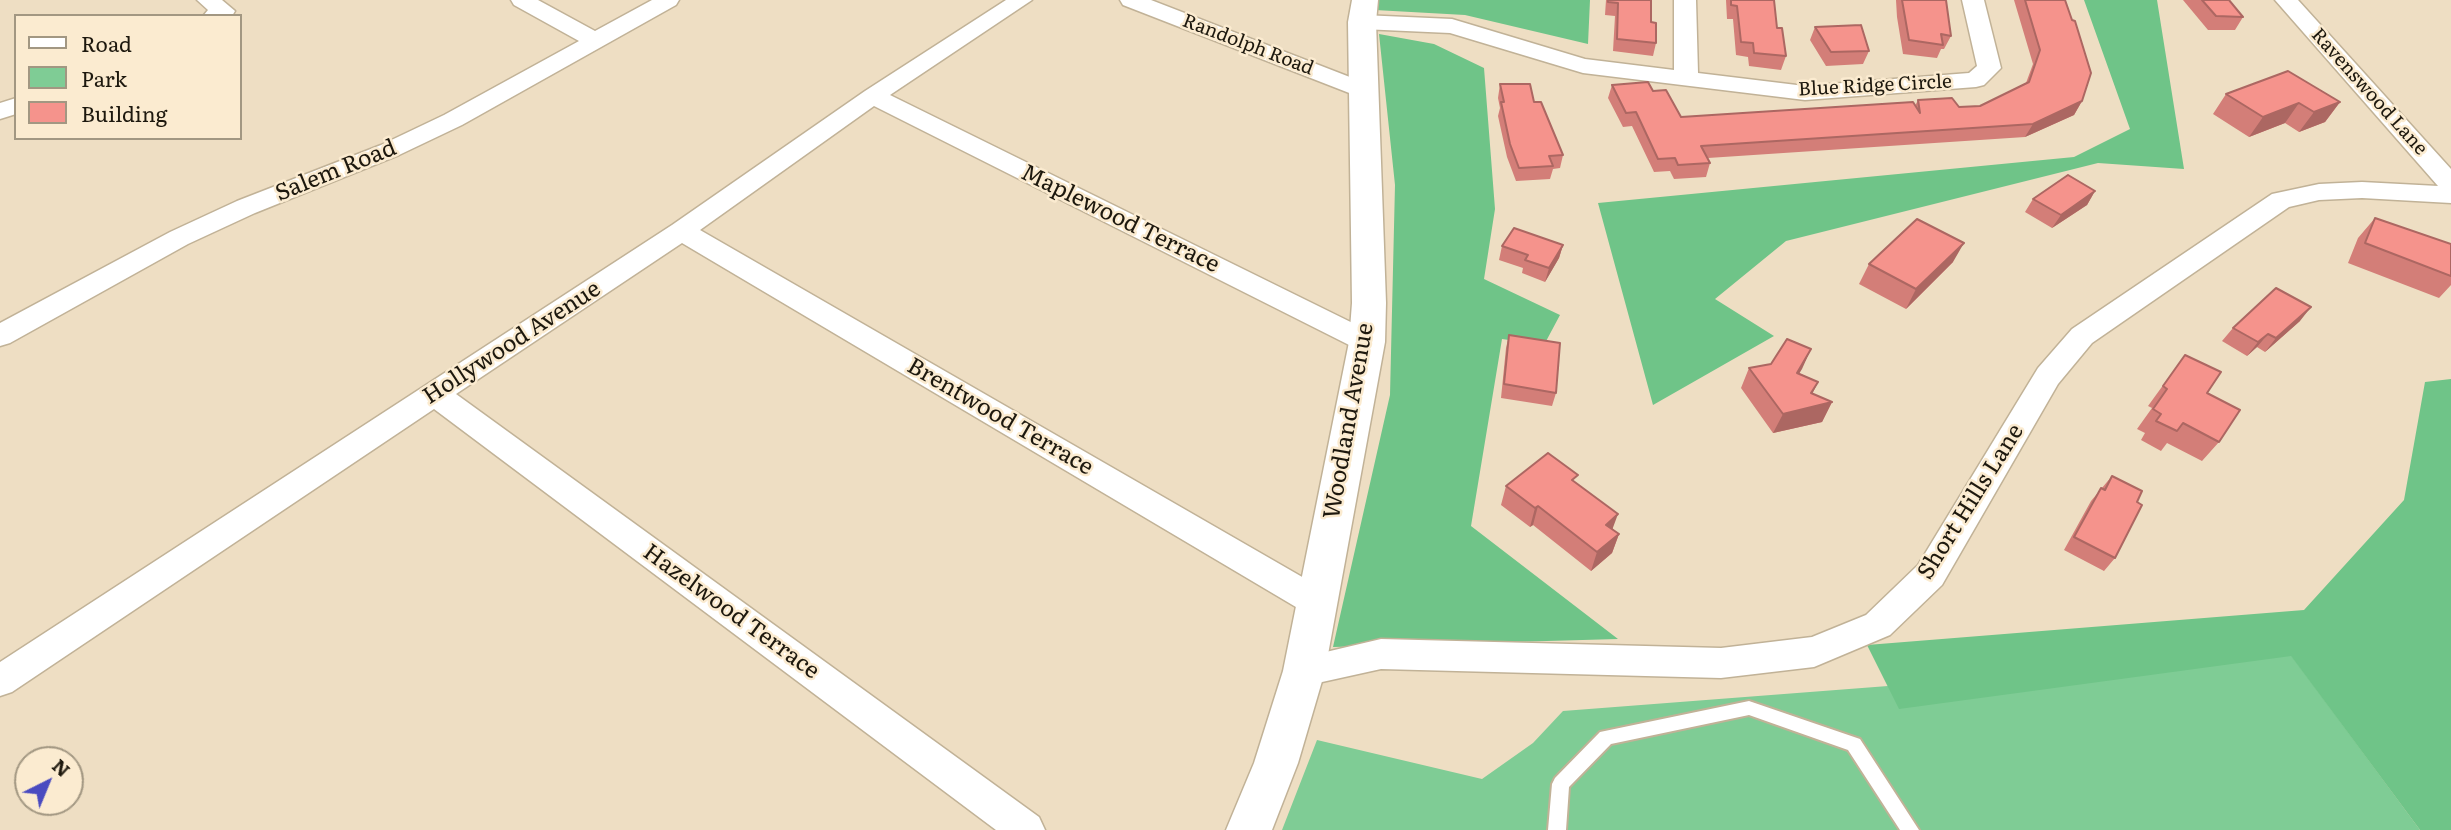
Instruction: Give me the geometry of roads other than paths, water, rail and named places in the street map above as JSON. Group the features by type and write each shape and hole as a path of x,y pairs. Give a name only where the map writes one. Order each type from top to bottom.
{"street":[{"path":"522,0 594,40"},
{"name":"Salem Road","path":"0,336 179,239 246,207 390,150 453,120 668,0"},
{"name":"Hollywood Avenue","path":"0,681 681,231 873,96 1021,0"},
{"name":"Randolph Road","path":"1131,0 1365,91"},
{"path":"1685,0 1686,78"},
{"name":"Blue Ridge Circle","path":"1363,11 1452,26 1583,66 1805,93 1976,79 1989,68 1973,0"},
{"name":"Ravenswood Lane","path":"2286,0 2451,185"},
{"name":"Woodland Avenue","path":"1249,830 1276,763 1304,671 1367,342 1363,11"},
{"name":"Maplewood Terrace","path":"873,96 1367,342"},
{"name":"Short Hills Lane","path":"1304,671 1381,654 1721,663 1814,652 1865,631 1878,625 1930,576 2048,376 2082,336 2281,200 2319,192 2362,190 2451,195"},
{"name":"Brentwood Terrace","path":"681,231 1318,603"},
{"name":"Hazelwood Terrace","path":"435,394 1027,830"}],"lane":[{"path":"1557,830 1561,784 1606,737 1749,708 1854,744 1910,830"}]}
